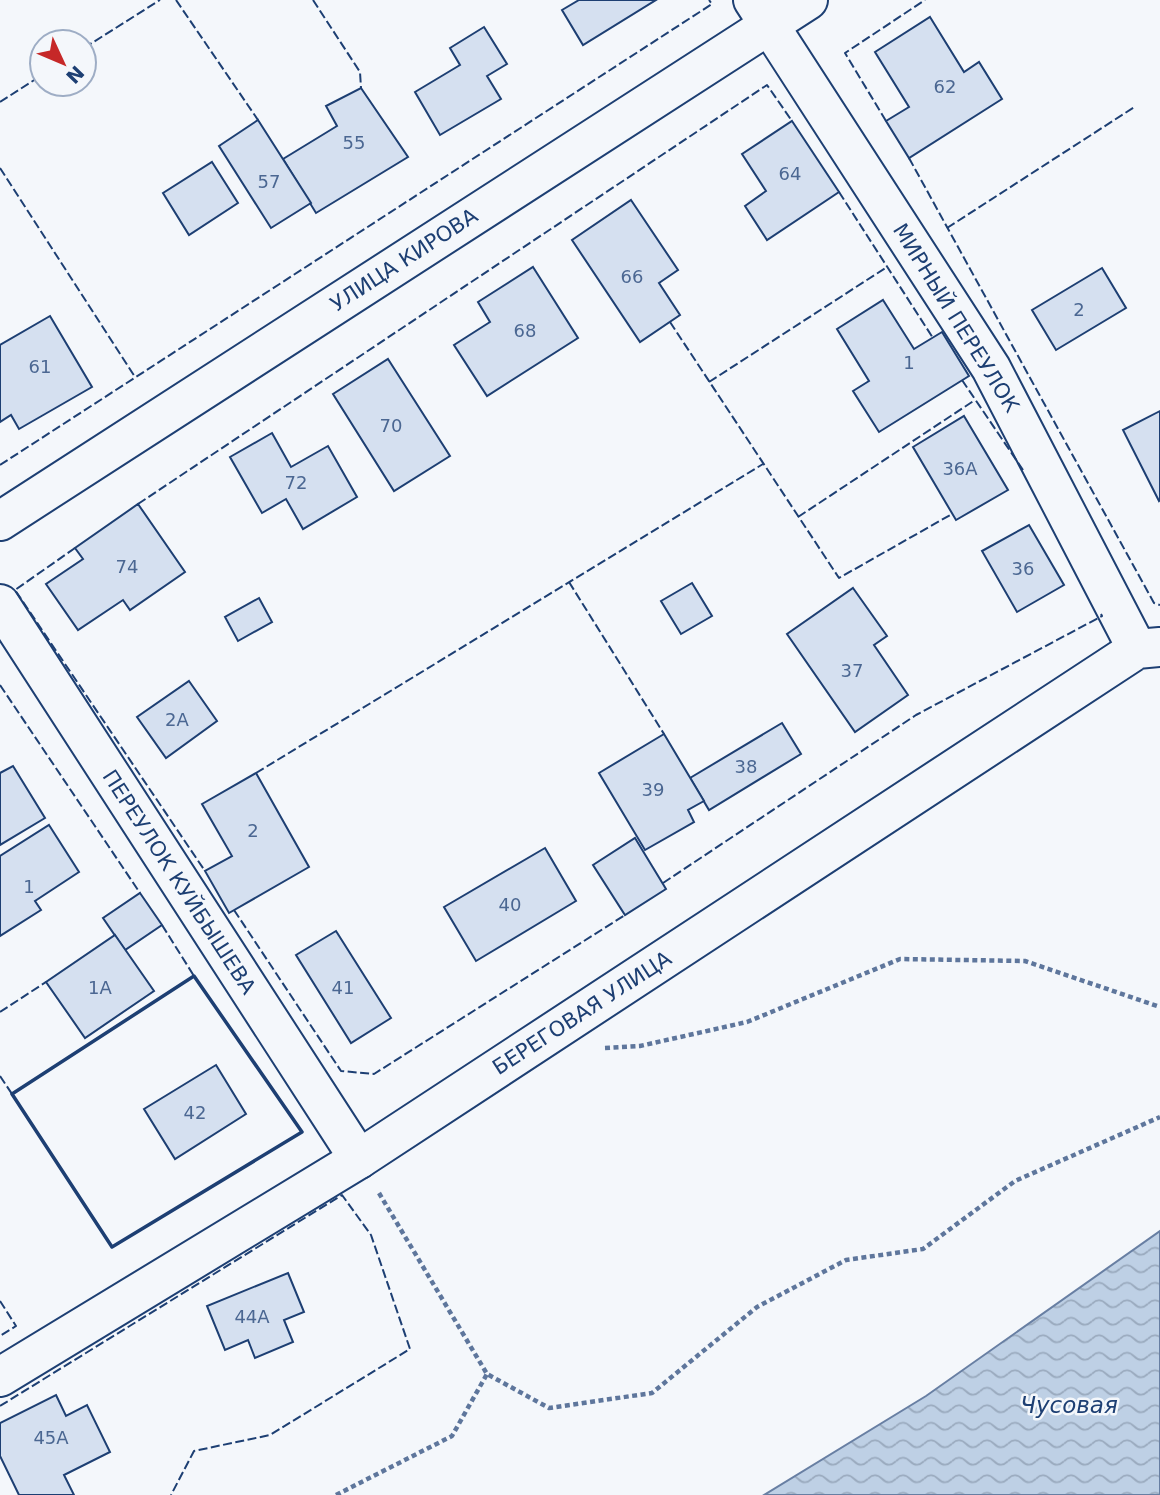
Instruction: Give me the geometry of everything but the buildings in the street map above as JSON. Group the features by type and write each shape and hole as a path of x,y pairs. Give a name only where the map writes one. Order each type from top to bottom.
{"street":[{"name":"УЛИЦА КИРОВА","path":"0,521 761,12 808,0"},
{"name":"МИРНЫЙ ПЕРЕУЛОК","path":"761,12 991,368 1149,648"},
{"name":"ПЕРЕУЛОК КУЙБЫШЕВА","path":"0,604 359,1159"},
{"name":"БЕРЕГОВАЯ УЛИЦА","path":"0,1377 359,1159 1149,648"}],"path":[{"path":"601,1048 640,1046 747,1022 900,959 1025,961 1160,1007"},
{"path":"359,1159 487,1374 550,1408 652,1393 757,1307 846,1260 923,1249 1015,1181 1160,1117"},
{"path":"336,1495 452,1436 487,1374"}],"water":[{"name":"Чусовая","path":"1160,1231 1160,1495 764,1495 926,1396"}],"fence":[{"path":"98,39 160,0"},
{"path":"176,0 258,120"},
{"path":"313,0 360,72 361,88"},
{"path":"0,465 712,4 709,0"},
{"path":"886,121 845,53 925,0"},
{"path":"0,102 28,84"},
{"path":"138,504 767,85 792,121"},
{"path":"947,228 1136,106"},
{"path":"909,158 1154,603 1160,605"},
{"path":"0,168 135,377"},
{"path":"839,192 933,338"},
{"path":"709,382 887,267"},
{"path":"670,322 839,578 952,514"},
{"path":"962,380 1023,470"},
{"path":"798,517 975,400"},
{"path":"256,773 763,464"},
{"path":"75,548 15,590 205,871"},
{"path":"569,582 664,734"},
{"path":"663,883 916,715 1102,616 1101,614"},
{"path":"0,685 140,893"},
{"path":"234,910 341,1071 374,1074 625,915"},
{"path":"162,925 194,976"},
{"path":"0,1012 46,982"},
{"path":"0,1076 12,1094"},
{"path":"0,1406 342,1195 371,1235 410,1349 270,1435 194,1451 171,1495"},
{"path":"0,1301 16,1326 0,1336"}],"wall":[{"path":"194,976 302,1132 112,1247 12,1094 194,976"}]}
